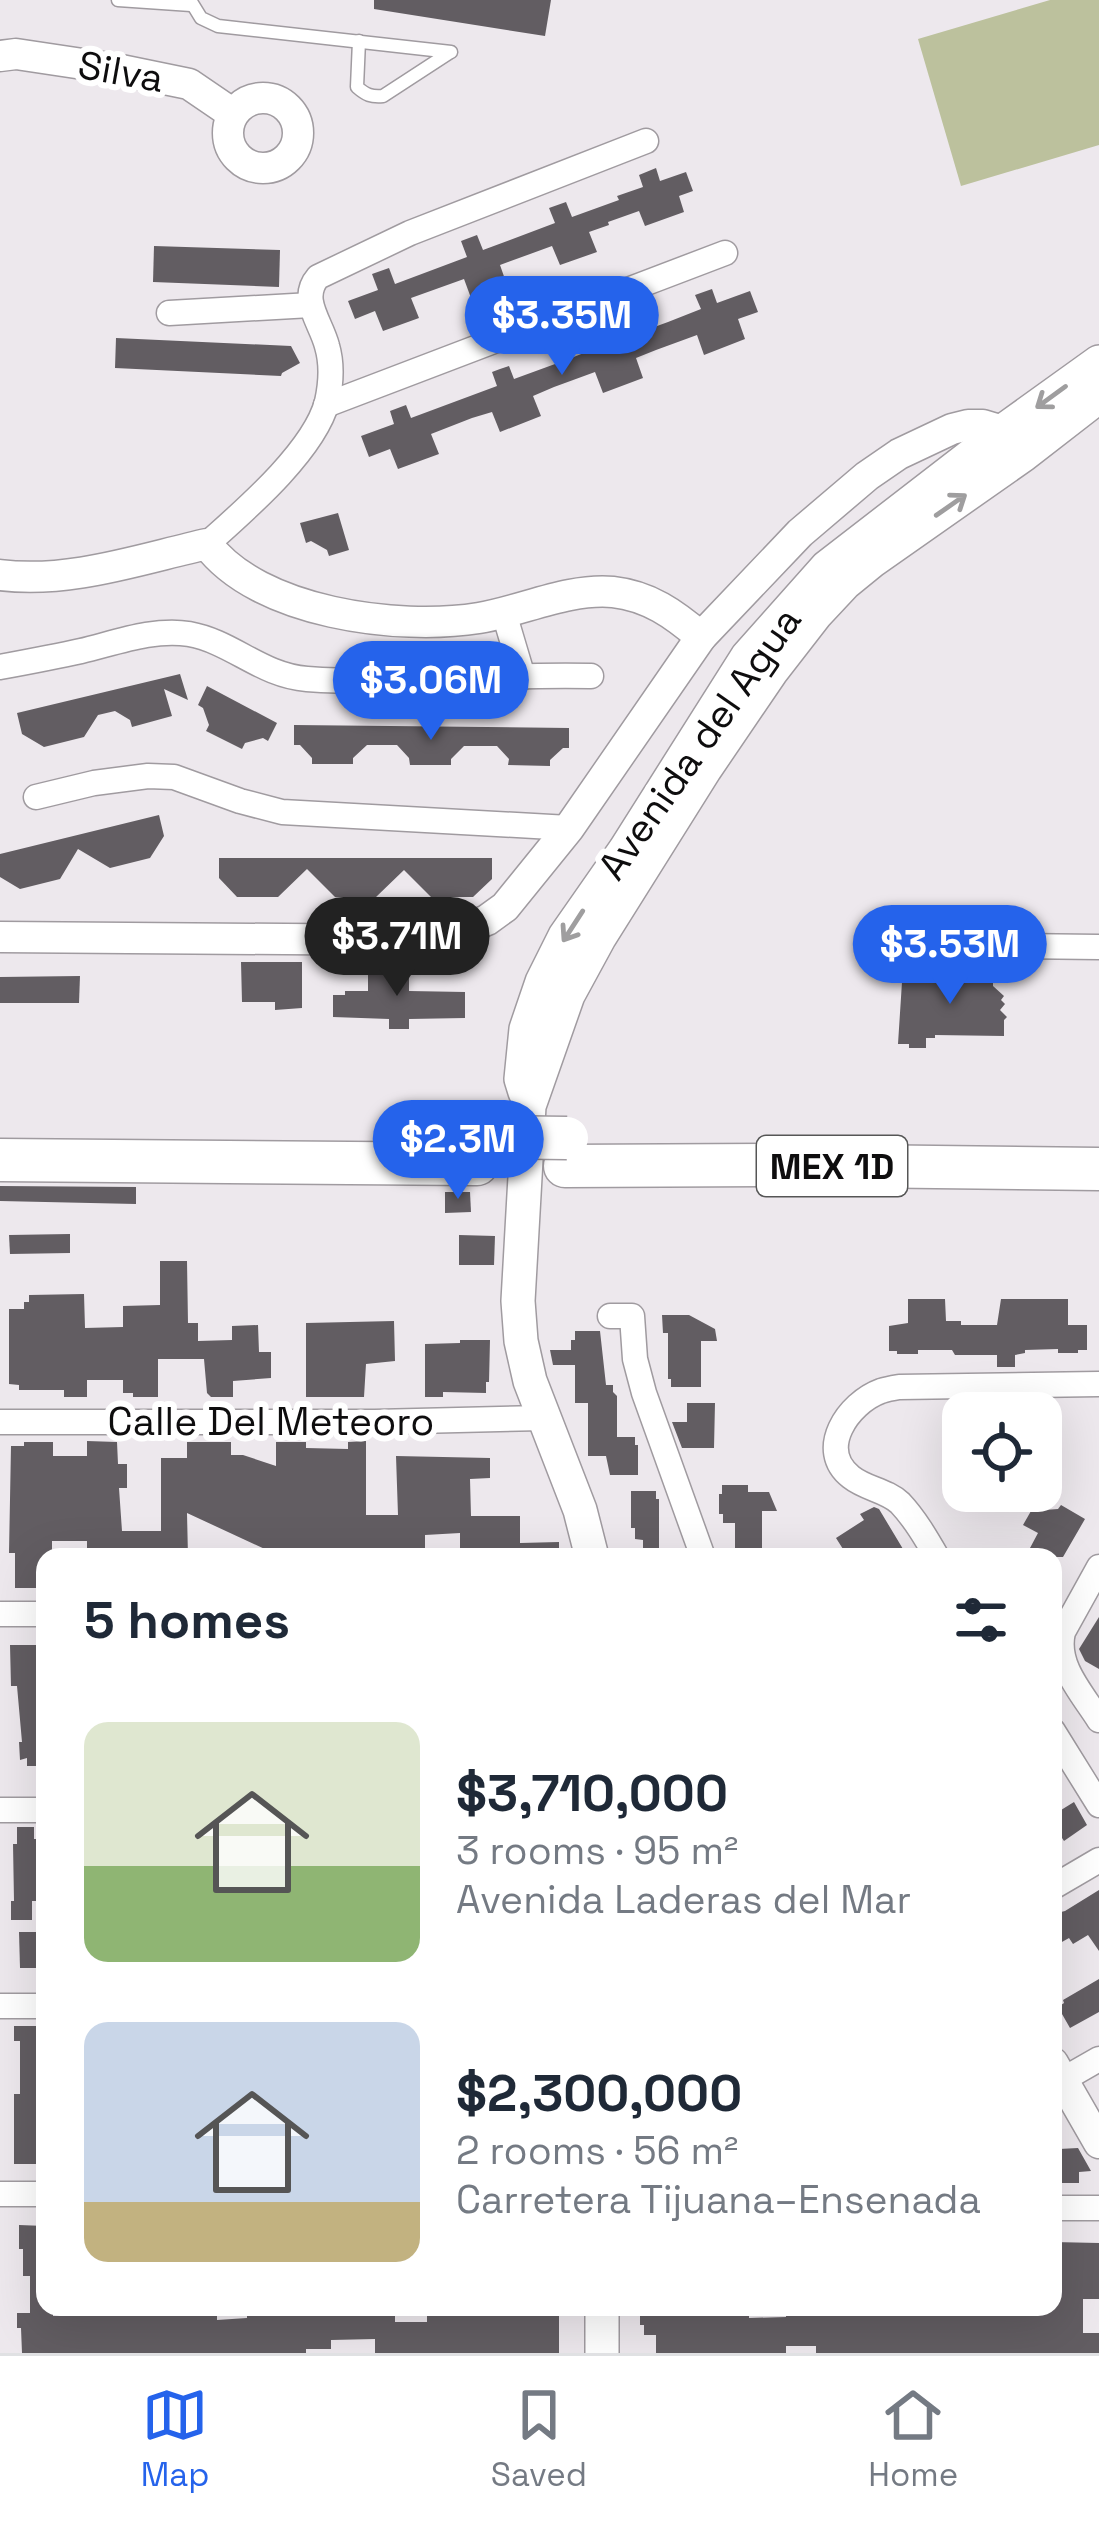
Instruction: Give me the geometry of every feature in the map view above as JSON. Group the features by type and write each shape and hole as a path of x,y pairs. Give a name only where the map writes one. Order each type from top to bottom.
{"highway":[{"name":"MEX 1D","path":"0,1136 1099,1169"},
{"name":"MEX 1D","path":"566,1152 1099,1144"},
{"name":"MEX 1D","path":"0,1160 476,1150"}],"main road":[{"name":"Avenida del Agua","path":"590,1548 580,1510 530,1381 518,1300 529,1106 562,1008 598,938 705,769 816,614 845,583 1013,443 1099,362"},
{"name":"Avenida del Agua","path":"1013,443 1099,395"},
{"path":"602,2316 602,2353"}],"street":[{"name":"Silva","path":"0,56 16,54 189,84 232,114"},
{"path":"0,574 76,573 207,544 275,480 326,406 329,358 311,305 312,284 330,269 410,233 646,141"},
{"path":"326,406 725,253"},
{"path":"169,313 311,305"},
{"path":"0,937 409,940 442,936 487,920 505,907 569,828 701,637 800,533 899,454 952,429 983,425 1013,443"},
{"path":"207,544 220,562 246,579 289,599 334,612 381,619 475,619 597,591 646,600 669,611 701,637"},
{"path":"504,613 523,677"},
{"path":"0,667 174,632 214,641 280,676 305,679 591,676"},
{"path":"36,797 94,783 174,776 283,812 569,828"},
{"path":"884,932 944,944 1099,947"},
{"path":"621,1316 701,1548"},
{"path":"931,1548 898,1501 851,1478 839,1465 837,1435 848,1415 881,1391 928,1385 1099,1384"},
{"name":"Calle Del Meteoro","path":"0,1422 543,1418"},
{"path":"1062,1636 1099,1568"},
{"path":"0,1614 36,1614"},
{"path":"1062,1659 1099,1720"},
{"path":"1062,1745 1099,1805"},
{"path":"0,1810 36,1810"},
{"path":"1062,1882 1099,1860"},
{"path":"0,2006 36,2006"},
{"path":"1062,2070 1099,2059"},
{"path":"1062,2078 1099,2143"},
{"path":"0,2194 36,2194"},
{"path":"1062,2208 1099,2208"}],"lane":[{"path":"120,0 190,3 201,18 218,26 359,40 451,52 383,96 374,97 357,87 359,40"}],"green space":[{"path":"1050,0 1099,0 1099,145 961,186 918,39"}],"building":[{"path":"374,0 551,0 545,36 374,9"},
{"path":"656,168 660,181 686,172 693,191 679,196 684,212 645,226 639,211 608,222 589,232 597,252 560,265 552,246 500,265 507,285 471,298 464,279 411,298 419,318 383,331 375,311 355,319 348,301 378,290 372,274 389,268 395,284 467,257 461,241 477,235 483,250 555,223 549,208 566,202 572,217 619,200 617,196 643,187 639,175"},
{"path":"154,246 280,250 279,287 153,282"},
{"path":"712,289 717,303 750,291 758,312 738,319 745,339 704,355 697,335 656,350 636,358 643,378 603,393 595,372 554,387 533,396 541,416 500,432 492,412 472,418 431,434 439,454 398,469 390,449 369,457 361,436 394,424 390,411 406,405 411,418 497,386 492,372 509,366 514,379 599,347 594,333 610,327 616,341 668,322 701,309 695,295"},
{"path":"116,338 291,346 300,363 281,376 115,368"},
{"path":"338,513 349,550 329,556 327,550 306,543 300,523"},
{"path":"180,674 188,700 164,689 172,716 132,727 130,720 115,711 98,715 84,737 44,747 22,734 17,713"},
{"path":"207,686 277,723 268,741 245,743 242,749 206,731 209,725 198,705"},
{"path":"294,725 569,728 569,748 550,760 550,766 508,765 509,759 497,746 464,746 451,765 410,765 397,745 367,745 353,764 312,764 300,745 294,745"},
{"path":"159,815 164,836 150,858 110,868 78,849 60,879 20,889 0,877 0,854"},
{"path":"219,858 492,858 492,879 473,897 431,897 404,870 376,897 335,897 307,869 278,897 237,897 219,878"},
{"path":"241,962 302,962 302,1008 275,1010 275,1002 242,1002"},
{"path":"368,962 409,962 409,991 465,992 465,1018 409,1019 409,1029 389,1029 389,1019 333,1017 333,995 368,991"},
{"path":"993,969 993,986 1004,996 1000,1010 1007,1017 1004,1036 935,1035 926,1038 926,1048 898,1044 902,982 916,982 916,975"},
{"path":"80,976 79,1003 0,1003 0,977"},
{"path":"0,1186 136,1187 136,1204 0,1201"},
{"path":"445,1192 470,1192 471,1212 445,1213"},
{"path":"70,1234 70,1253 10,1254 9,1235"},
{"path":"459,1235 495,1236 494,1265 459,1265"},
{"path":"160,1261 187,1261 188,1323 198,1323 198,1341 232,1340 232,1326 258,1325 259,1352 271,1352 271,1378 233,1381 233,1397 211,1397 204,1359 158,1359 158,1397 123,1393 123,1380 87,1380 87,1397 64,1397 64,1390 19,1390 19,1385 9,1384 9,1309 24,1309 29,1295 84,1294 85,1328 123,1327 123,1306 160,1305"},
{"path":"908,1299 945,1299 946,1321 997,1325 1001,1299 1068,1299 1068,1325 1087,1325 1087,1350 1025,1350 1015,1355 1015,1367 997,1367 997,1355 955,1355 952,1350 897,1354 889,1351 889,1326 908,1323"},
{"path":"662,1315 689,1315 715,1329 717,1341 701,1341 701,1387 671,1387 668,1333 663,1333"},
{"path":"394,1321 395,1361 366,1364 364,1397 306,1397 306,1323"},
{"path":"575,1331 600,1331 606,1385 613,1385 617,1396 617,1437 635,1437 638,1475 610,1475 606,1456 588,1456 588,1403 575,1403 575,1365 553,1365 550,1350 571,1350"},
{"path":"490,1340 486,1393 443,1392 443,1397 425,1397 425,1344"},
{"path":"687,1403 715,1403 714,1448 682,1448 672,1422 687,1422"},
{"path":"87,1441 117,1442 118,1464 127,1464 127,1488 119,1488 122,1531 161,1531 161,1458 187,1458 187,1442 231,1442 231,1455 276,1466 276,1442 348,1449 348,1442 366,1441 366,1515 398,1515 396,1456 490,1458 490,1478 470,1479 471,1516 520,1516 520,1543 559,1542 559,1548 460,1548 460,1533 425,1535 425,1548 263,1548 187,1513 188,1548 87,1548 87,1541 52,1541 52,1548 36,1548 36,1588 15,1588 15,1553 9,1553 11,1446 53,1442 53,1456 87,1456"},
{"path":"722,1485 748,1485 748,1492 769,1492 777,1511 762,1511 762,1548 735,1548 735,1523 723,1523 723,1514 719,1514"},
{"path":"631,1491 656,1491 659,1548 643,1548 643,1540 635,1539 635,1528 631,1528"},
{"path":"1062,1506 1085,1519 1063,1557 1062,1548 1030,1548 1038,1533 1023,1525 1030,1512 1062,1512"},
{"path":"879,1509 902,1548 842,1548 836,1538 864,1520 860,1514"},
{"path":"1099,1617 1099,1669 1085,1661 1079,1649"},
{"path":"10,1645 36,1645 36,1766 27,1766 27,1758 20,1760 17,1686 11,1686"},
{"path":"1074,1802 1087,1825 1064,1841 1062,1838 1062,1809"},
{"path":"17,1827 34,1827 32,1920 11,1920 13,1844 17,1844"},
{"path":"1099,1890 1099,1951 1088,1935 1073,1944 1069,1938 1062,1942 1065,1911"},
{"path":"19,1932 36,1932 36,1968 20,1968"},
{"path":"1099,1979 1099,2012 1070,2028 1062,2014 1063,2000"},
{"path":"14,2026 36,2026 36,2164 14,2164 20,2041 14,2041"},
{"path":"1078,2148 1091,2171 1079,2172 1079,2183 1062,2183 1062,2149"},
{"path":"19,2225 36,2226 36,2316 217,2316 217,2320 395,2316 395,2322 427,2322 427,2316 559,2316 559,2353 375,2353 375,2339 331,2340 331,2349 306,2349 306,2353 22,2353 17,2313 30,2313 30,2276 23,2276 23,2249 19,2249"},
{"path":"1062,2242 1099,2243 1099,2299 1083,2299 1083,2333 1099,2333 1099,2353 816,2353 816,2346 786,2346 786,2353 656,2353 656,2335 644,2335 644,2325 640,2325 640,2316 1062,2316"}]}
